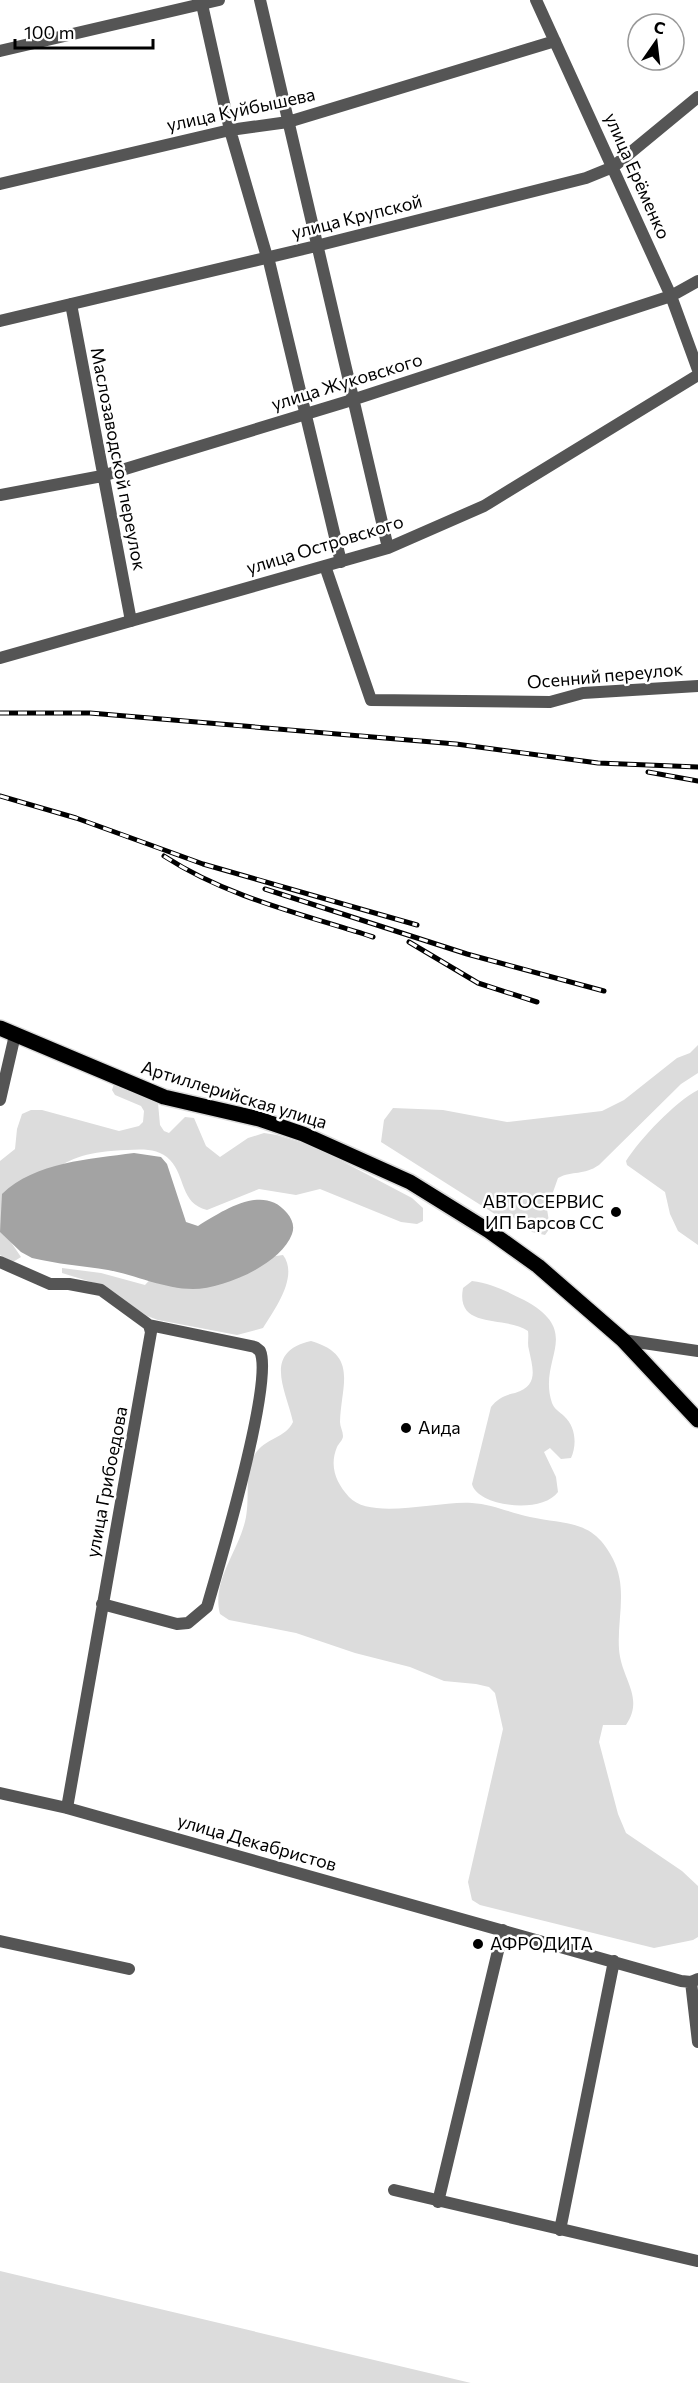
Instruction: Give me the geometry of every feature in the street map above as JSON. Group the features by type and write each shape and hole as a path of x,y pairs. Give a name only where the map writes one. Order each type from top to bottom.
{"main road":[{"name":"Артиллерийская улица","path":"0,1028 164,1097 259,1119 303,1134 410,1182 462,1214 537,1266 623,1340 698,1420"}],"street":[{"path":"0,51 202,2 219,0"},
{"path":"260,0 388,548"},
{"name":"улица Ерёменко","path":"536,0 671,296 698,369"},
{"path":"202,2 230,130 268,257 341,562"},
{"name":"улица Куйбышева","path":"0,184 230,130 288,122 555,41"},
{"name":"улица Крупской","path":"0,321 316,246 586,178 614,167 698,97"},
{"name":"улица Жуковского","path":"0,495 102,476 352,400 671,296 698,280"},
{"name":"Маслозаводской переулок","path":"71,304 131,621"},
{"name":"улица Островского","path":"0,658 388,548 484,506 698,375"},
{"name":"Осенний переулок","path":"325,566 371,700 550,702 583,693 698,686"},
{"path":"0,1100 15,1035"},
{"path":"0,1262 50,1284 69,1284 101,1290 148,1324 260,1350 264,1365 255,1428 207,1607 188,1623 177,1624 102,1604"},
{"name":"улица Грибоедова","path":"67,1808 102,1604 151,1345 148,1324"},
{"path":"623,1340 698,1351"},
{"name":"улица Декабристов","path":"0,1793 67,1808 614,1961 695,1980"},
{"path":"438,2202 503,1930"},
{"path":"0,1941 129,1969"},
{"path":"560,2230 614,1961"},
{"path":"695,1980 698,2043"},
{"path":"394,2190 438,2202 698,2260"}],"shaded area":[{"path":"698,1045 698,1073 681,1084 599,1165 588,1171 558,1178 547,1209 550,1228 545,1235 532,1232 513,1217 498,1216 381,1142 384,1120 393,1108 443,1110 507,1122 602,1111 624,1100 677,1058 690,1053"},
{"path":"120,1083 158,1103 160,1125 164,1131 169,1133 185,1117 194,1118 206,1146 220,1157 248,1138 264,1133 277,1135 315,1147 412,1198 423,1208 423,1221 417,1224 401,1222 320,1189 296,1195 259,1189 207,1210 192,1202 175,1167 161,1153 144,1150 102,1152 82,1156 66,1163 53,1171 41,1183 4,1232 21,1257 13,1262 0,1255 0,1161 15,1149 17,1129 22,1114 31,1110 42,1110 119,1131 139,1126 143,1122 144,1111 141,1106 115,1095 112,1090 114,1084"},
{"path":"698,1090 698,1245 678,1231 670,1214 665,1192 627,1165 626,1161 659,1122 679,1103"},
{"path":"134,1153 161,1157 167,1164 186,1222 198,1226 231,1207 255,1200 266,1200 277,1204 292,1220 293,1231 286,1245 264,1265 250,1273 220,1285 193,1289 172,1287 108,1270 32,1258 21,1252 0,1232 2,1194 15,1183 30,1175 64,1164"},
{"path":"283,1255 287,1263 287,1282 273,1312 263,1328 237,1335 158,1320 147,1316 101,1285 62,1273 62,1268 101,1273 145,1285 157,1272"},
{"path":"472,1281 493,1286 524,1300 542,1312 552,1324 556,1335 549,1387 553,1405 571,1425 574,1448 571,1458 561,1459 550,1448 544,1452 556,1477 558,1492 550,1499 538,1504 510,1505 497,1502 476,1492 472,1484 491,1407 502,1398 528,1386 533,1370 528,1331 519,1326 484,1320 467,1311 463,1302 463,1288"},
{"path":"311,1341 336,1354 342,1363 344,1384 340,1422 343,1436 337,1447 334,1467 341,1486 349,1497 359,1504 389,1509 458,1503 486,1505 530,1517 578,1526 588,1530 605,1546 613,1559 620,1581 619,1649 633,1697 633,1706 626,1725 603,1725 599,1742 618,1814 626,1833 682,1871 698,1886 698,1937 654,1948 480,1905 472,1900 468,1882 503,1729 495,1693 489,1687 444,1681 410,1667 355,1653 296,1633 229,1620 220,1614 219,1589 243,1529 247,1509 248,1476 252,1461 264,1444 286,1432 293,1422 283,1385 282,1363 287,1354 296,1346"},
{"path":"0,2271 471,2383 0,2383"}],"railway":[{"path":"0,713 90,713 456,744 598,763 698,767"},
{"path":"648,772 698,781"},
{"path":"0,796 76,818 203,864 417,925"},
{"path":"164,856 213,883 239,894 373,937"},
{"path":"265,889 467,954 604,991"},
{"path":"409,942 478,983 537,1002"}],"place":[{"name":"АВТОСЕРВИС ИП Барсов СС","path":"616,1212"},
{"name":"Аида","path":"406,1428"},
{"name":"АФРОДИТА","path":"478,1944"}]}
